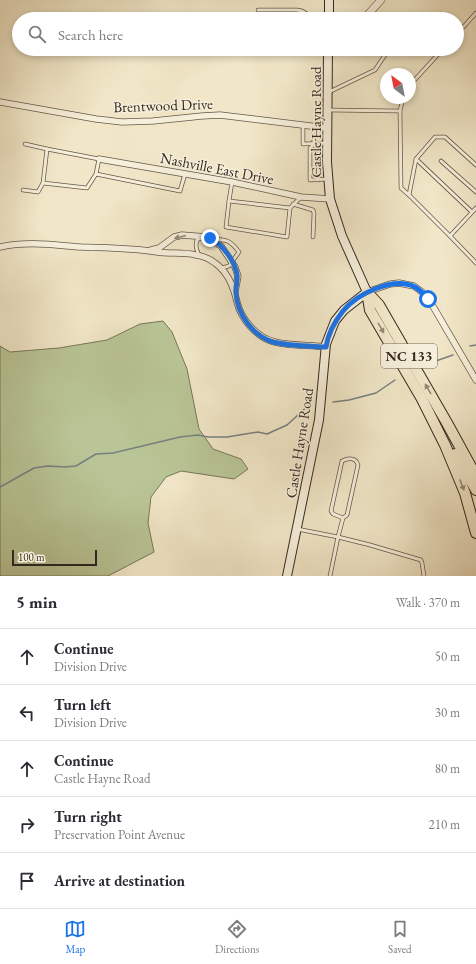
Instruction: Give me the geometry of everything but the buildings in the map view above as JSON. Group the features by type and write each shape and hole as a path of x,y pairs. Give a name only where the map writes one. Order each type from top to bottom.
{"highway":[{"name":"NC 133","path":"367,292 370,310 422,399 455,468 465,493 476,533"},
{"name":"NC 133","path":"367,292 379,304 476,476"},
{"path":"422,399 476,490"},
{"path":"447,423 476,468"}],"main road":[{"path":"329,0 329,12"},
{"name":"Castle Hayne Road","path":"287,576 298,529 319,420 326,347 331,331 339,316 351,304 367,292 342,236 330,199 327,162 327,110 331,56"}],"street":[{"path":"370,12 381,0"},
{"name":"Brentwood Drive","path":"0,102 96,119 122,122 153,121 220,115 327,128"},
{"name":"Nashville East Drive","path":"99,159 232,182 301,196 330,199"},
{"path":"150,251 159,248 174,237 182,235 208,238 221,246 232,262 238,276 235,292"},
{"path":"0,247 27,243 150,251 200,256 216,264 229,279 243,317 251,327 264,338 274,342 326,347"},
{"path":"367,292 390,284 399,283 414,286 422,292 434,308 476,380"}],"lane":[{"path":"258,10 297,10 302,12"},
{"path":"464,26 476,13"},
{"path":"328,93 375,70 384,56"},
{"path":"416,78 437,56"},
{"path":"402,104 400,111 401,188 476,263"},
{"path":"327,110 400,111"},
{"path":"303,125 303,144 327,143"},
{"path":"313,126 314,144 318,148 318,180"},
{"path":"409,195 416,159 435,137 445,137 476,165"},
{"path":"25,144 99,159 96,174 87,188 43,183"},
{"path":"314,144 310,148 310,180 329,179"},
{"path":"23,190 38,192 43,183 47,149"},
{"path":"416,159 472,212"},
{"path":"441,161 476,192"},
{"path":"96,174 180,190 185,174"},
{"path":"232,182 226,227 287,237 290,208 301,196"},
{"path":"229,201 290,208"},
{"path":"293,204 313,210 313,237"},
{"path":"450,236 476,208"},
{"path":"200,256 195,245 197,240 208,238 229,240 234,244 239,252 226,268 220,268"},
{"path":"330,576 342,518 347,515 358,465 352,458 342,461 331,511 333,514 342,518"},
{"path":"298,529 370,544 421,560 424,576"}],"green space":[{"path":"163,321 172,332 187,369 199,429 213,449 241,459 248,469 234,479 181,471 166,477 151,497 148,523 154,552 108,576 0,576 0,346 10,352 59,348 107,340 140,324"}],"waterway":[{"path":"470,346 476,345"},
{"path":"430,363 453,355"},
{"path":"333,402 349,400 376,393 395,380"},
{"path":"0,487 34,468 48,466 76,466 96,454 113,453 180,437 198,435 208,437 227,437 258,432 267,434 287,425 310,404"}],"route":[{"path":"210,238 221,246 235,267 238,276 235,292 243,317 251,327 264,338 274,342 326,347 335,321 344,310 367,292 390,284 399,283 414,286 428,299"}]}
